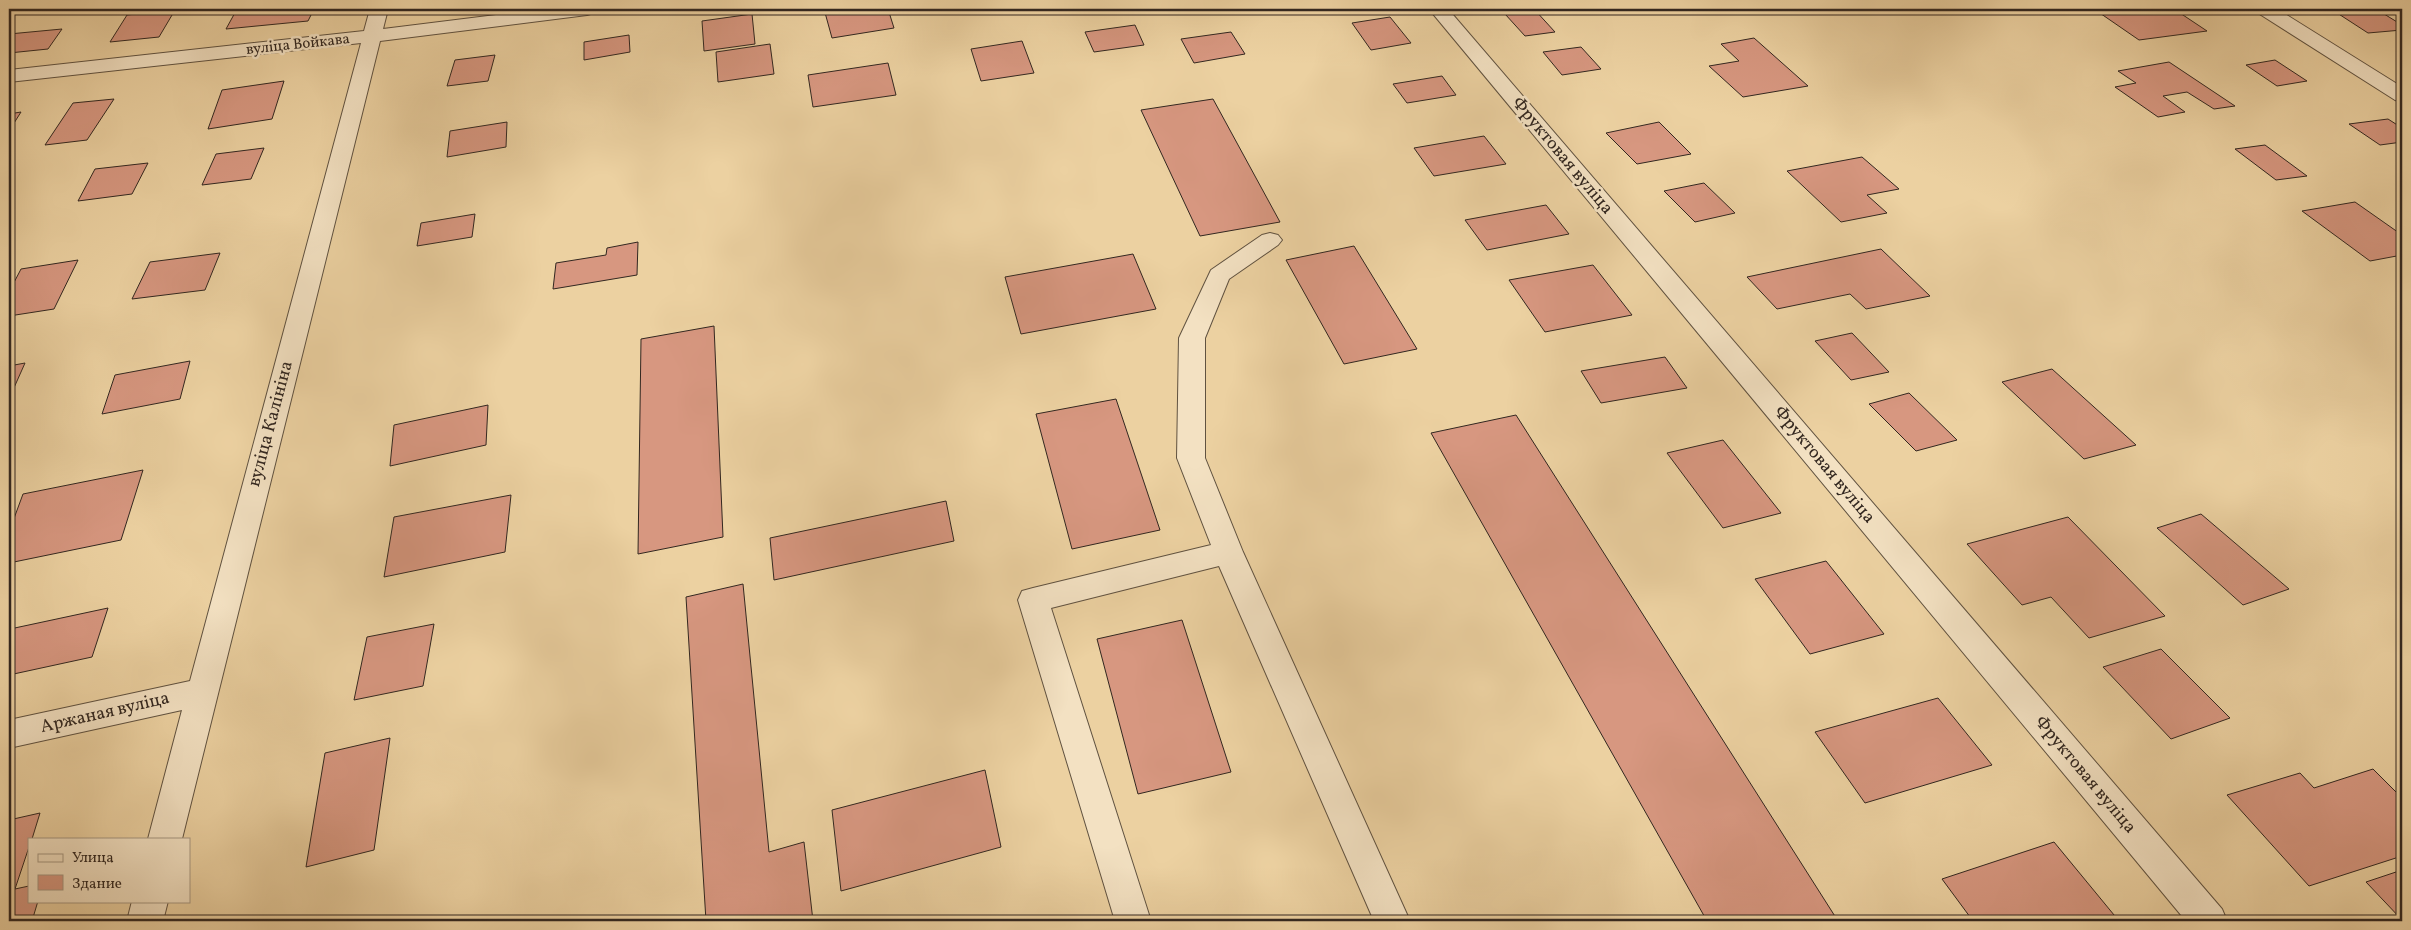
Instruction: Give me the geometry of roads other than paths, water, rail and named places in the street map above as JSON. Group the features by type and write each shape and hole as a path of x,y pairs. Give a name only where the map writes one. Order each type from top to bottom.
{"street":[{"name":"вуліца Калініна","path":"165,838 379,9"},
{"name":"вуліца Войкава","path":"9,76 372,36 587,9"},
{"name":"Фруктовая вуліца","path":"1438,9 2209,921"},
{"path":"2265,9 2402,96"},
{"path":"1270,240 1219,275 1192,338 1191,458 1228,552 1392,921"},
{"path":"1133,921 1033,600 1228,552"},
{"name":"Аржаная вуліца","path":"9,734 202,692"},
{"path":"145,921 150,902"}]}
